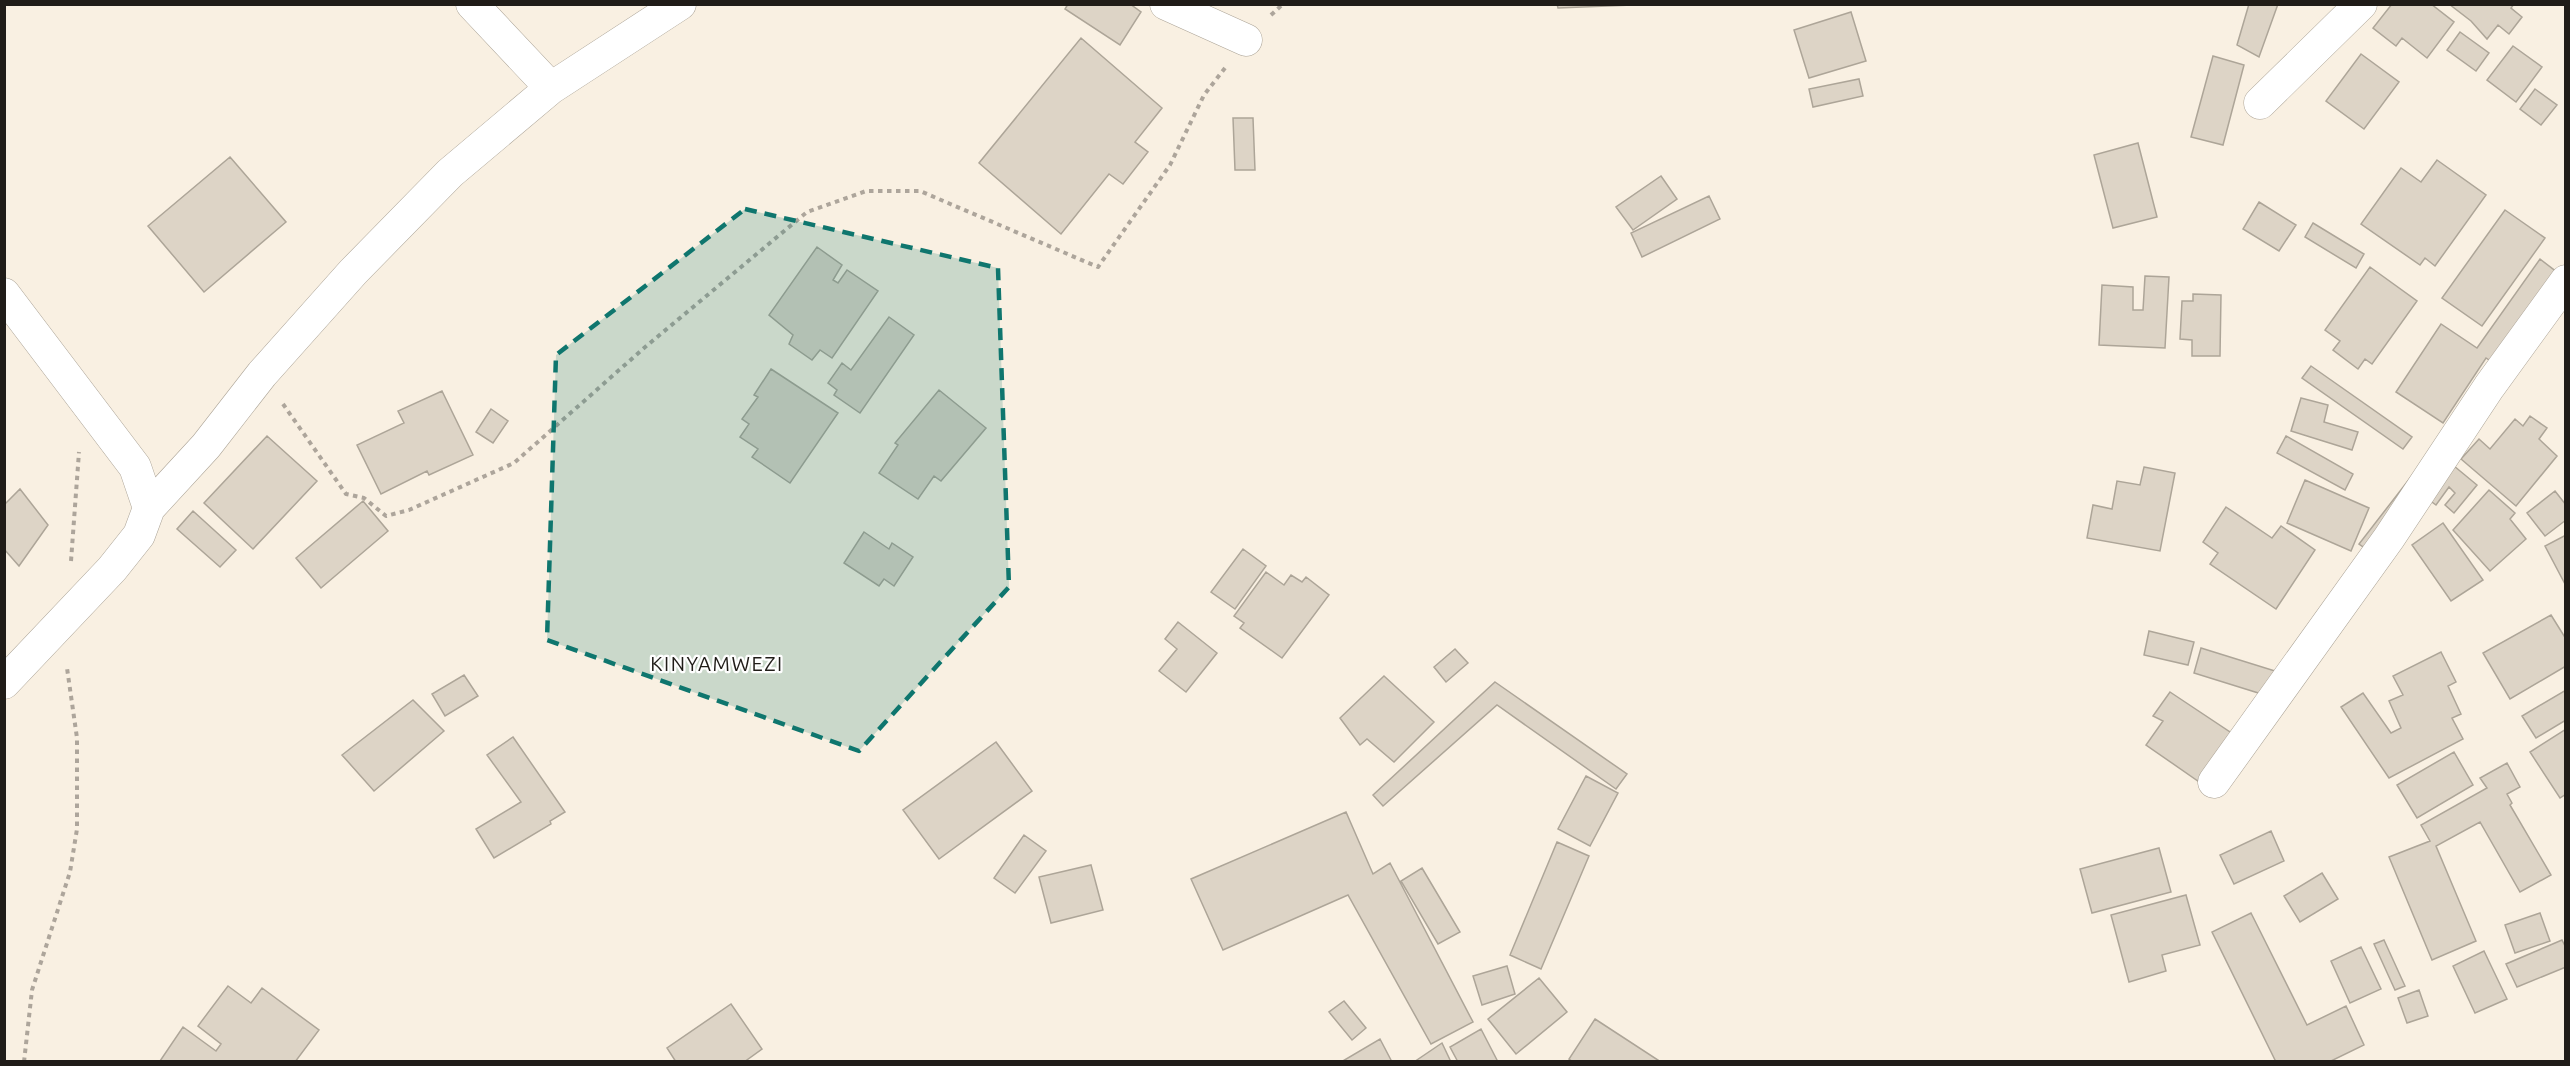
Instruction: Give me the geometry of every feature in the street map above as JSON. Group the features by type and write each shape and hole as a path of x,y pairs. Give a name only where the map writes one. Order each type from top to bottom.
{"street":[{"path":"472,4 551,88"},
{"path":"4,683 112,569 139,535 149,508 206,446 262,374 353,272 450,172 551,88 680,4"},
{"path":"1166,4 1246,40"},
{"path":"2260,103 2361,4"},
{"path":"2214,782 2390,538 2489,387 2565,281"},
{"path":"4,294 135,467 149,508"}],"path":[{"path":"262,374 346,494 364,498 386,516 409,510 514,463 644,348 807,212 866,191 920,191 1098,267 1170,165 1204,95 1246,40 1283,4"},
{"path":"24,1062 33,990 70,873 77,829 78,738 65,652 82,398"}],"highlighted area":[{"path":"745,209 998,268 1009,587 859,751 547,640 556,355"}],"building":[{"path":"1068,4 1130,4 1141,12 1120,45 1065,9"},
{"path":"1557,4 1632,4 1632,5 1558,8"},
{"path":"2249,4 2278,4 2259,57 2237,45"},
{"path":"2392,4 2431,4 2454,22 2427,58 2402,38 2396,46 2373,28"},
{"path":"2449,4 2514,4 2511,8 2522,17 2509,34 2498,25 2487,39 2471,21"},
{"path":"1851,12 1866,61 1809,78 1794,30"},
{"path":"2460,32 2489,53 2476,71 2447,50"},
{"path":"1081,38 1162,108 1135,142 1148,152 1123,184 1109,174 1061,234 979,163"},
{"path":"2513,46 2542,67 2516,102 2487,80"},
{"path":"2361,54 2399,82 2364,129 2326,101"},
{"path":"2213,56 2244,65 2223,145 2191,137"},
{"path":"1859,79 1863,96 1813,107 1809,89"},
{"path":"2535,89 2557,105 2541,125 2520,109"},
{"path":"1233,118 1253,118 1255,170 1235,170"},
{"path":"2138,143 2157,217 2113,228 2094,155"},
{"path":"230,157 286,222 204,292 148,226"},
{"path":"2437,160 2486,195 2435,266 2425,258 2420,265 2361,224 2401,168 2421,182"},
{"path":"1661,176 1677,199 1633,230 1616,207"},
{"path":"1709,196 1720,219 1642,257 1631,233"},
{"path":"2259,202 2296,225 2279,251 2243,229"},
{"path":"2505,210 2545,238 2482,326 2442,298"},
{"path":"2313,223 2364,254 2356,268 2305,237"},
{"path":"817,247 842,265 833,280 838,283 847,270 878,291 832,358 820,350 812,360 789,344 793,335 769,315"},
{"path":"2540,259 2562,276 2498,366 2486,358 2443,423 2396,392 2441,324 2477,348"},
{"path":"2370,267 2417,301 2372,364 2365,359 2358,369 2333,350 2340,341 2325,330"},
{"path":"2145,276 2169,277 2165,348 2099,345 2102,285 2133,287 2133,310 2143,310"},
{"path":"2193,294 2221,295 2220,356 2192,356 2192,340 2180,339 2182,301 2193,301"},
{"path":"889,317 914,335 860,413 834,395 837,390 828,383 842,363 851,370"},
{"path":"2311,366 2412,437 2403,449 2302,378"},
{"path":"771,369 838,413 790,483 752,457 758,449 740,437 749,424 742,419 758,397 754,395"},
{"path":"939,390 986,428 941,481 934,476 918,499 879,473 898,445 895,443"},
{"path":"442,391 473,455 429,475 427,471 381,494 357,445 404,423 398,411"},
{"path":"2301,398 2328,405 2324,422 2358,432 2352,450 2291,431"},
{"path":"491,409 508,421 493,443 476,432"},
{"path":"2530,416 2547,428 2539,439 2557,456 2516,506 2461,459 2479,439 2490,449 2515,419 2523,426"},
{"path":"267,436 317,481 253,549 204,503"},
{"path":"2286,436 2353,474 2345,490 2277,453"},
{"path":"2428,455 2369,551 2359,544"},
{"path":"2454,466 2477,485 2454,513 2445,505 2455,493 2449,487 2436,505 2425,497"},
{"path":"2144,467 2175,473 2160,551 2087,538 2093,505 2112,509 2117,481 2140,485"},
{"path":"2305,480 2369,508 2351,551 2287,523"},
{"path":"20,489 48,525 19,566 4,549 4,505"},
{"path":"2489,490 2515,513 2510,519 2526,539 2490,571 2453,530"},
{"path":"2555,491 2566,505 2566,520 2545,536 2527,513"},
{"path":"363,501 388,531 321,588 296,558"},
{"path":"2226,507 2272,538 2281,526 2315,550 2276,609 2210,564 2218,553 2203,542"},
{"path":"193,511 236,550 220,567 177,529"},
{"path":"2443,523 2483,580 2451,601 2412,545"},
{"path":"864,532 889,549 892,543 913,557 894,586 884,579 879,586 844,563"},
{"path":"2566,535 2566,586 2545,546"},
{"path":"1243,549 1266,566 1235,609 1211,592"},
{"path":"1266,572 1284,585 1291,575 1302,582 1306,577 1329,595 1282,658 1240,628 1244,623 1234,616"},
{"path":"2551,615 2566,639 2566,666 2510,699 2483,653"},
{"path":"1178,622 1217,653 1186,692 1159,671 1177,649 1165,639"},
{"path":"2149,631 2194,642 2188,665 2144,655"},
{"path":"2201,648 2275,671 2268,696 2194,673"},
{"path":"1455,649 1468,663 1446,682 1434,667"},
{"path":"2441,652 2456,682 2448,686 2461,714 2452,718 2463,739 2389,778 2341,707 2363,693 2391,733 2401,728 2389,701 2403,695 2393,676"},
{"path":"464,675 478,696 445,716 432,694"},
{"path":"1384,676 1434,722 1394,762 1367,739 1360,745 1340,718"},
{"path":"1495,682 1627,774 1616,789 1497,705 1383,806 1373,795"},
{"path":"2566,690 2566,720 2536,738 2522,716"},
{"path":"2170,692 2236,736 2205,786 2146,745 2163,721 2153,716"},
{"path":"413,700 444,731 374,791 342,755"},
{"path":"2566,729 2566,794 2560,798 2530,752"},
{"path":"513,737 565,812 550,821 551,824 494,858 476,829 521,802 487,755"},
{"path":"996,742 1032,791 939,859 903,810"},
{"path":"2454,752 2473,785 2417,818 2397,785"},
{"path":"2507,763 2520,787 2507,794 2512,803 2510,805 2551,875 2520,892 2480,822 2436,846 2476,941 2432,960 2389,857 2430,841 2421,825 2487,788 2480,778"},
{"path":"1586,776 1618,793 1590,846 1558,829"},
{"path":"1346,812 1373,874 1390,863 1473,1022 1431,1044 1348,895 1223,950 1191,879"},
{"path":"2271,831 2284,861 2234,884 2220,855"},
{"path":"1024,835 1046,851 1015,893 994,878"},
{"path":"1557,842 1589,856 1541,969 1510,955"},
{"path":"2159,848 2171,892 2092,913 2080,869"},
{"path":"1091,865 1103,910 1051,923 1039,877"},
{"path":"1422,868 1460,932 1438,944 1401,881"},
{"path":"2322,873 2338,899 2300,922 2284,896"},
{"path":"2186,895 2200,945 2162,955 2166,971 2129,982 2111,915"},
{"path":"2251,913 2307,1025 2346,1006 2364,1045 2329,1062 2276,1062 2212,932"},
{"path":"2540,913 2550,941 2515,953 2505,925"},
{"path":"2384,940 2405,986 2395,990 2374,944"},
{"path":"2562,940 2566,948 2566,967 2517,987 2506,964"},
{"path":"2361,947 2381,989 2350,1003 2331,961"},
{"path":"2484,951 2507,999 2475,1013 2453,966"},
{"path":"1507,966 1515,994 1482,1005 1473,976"},
{"path":"1539,978 1567,1012 1516,1054 1488,1019"},
{"path":"228,986 251,1003 262,988 319,1030 295,1062 160,1061 183,1027 216,1051 221,1044 198,1026"},
{"path":"2419,990 2428,1016 2407,1023 2398,998"},
{"path":"1344,1001 1366,1028 1352,1040 1329,1012"},
{"path":"731,1004 762,1049 744,1062 676,1062 667,1048"},
{"path":"1595,1019 1661,1062 1573,1062 1569,1059"},
{"path":"1481,1029 1498,1062 1458,1062 1450,1047"},
{"path":"1380,1039 1392,1062 1341,1062"},
{"path":"1442,1043 1451,1062 1414,1062"}],"district":[{"name":"KINYAMWEZI","path":"717,664"}]}
